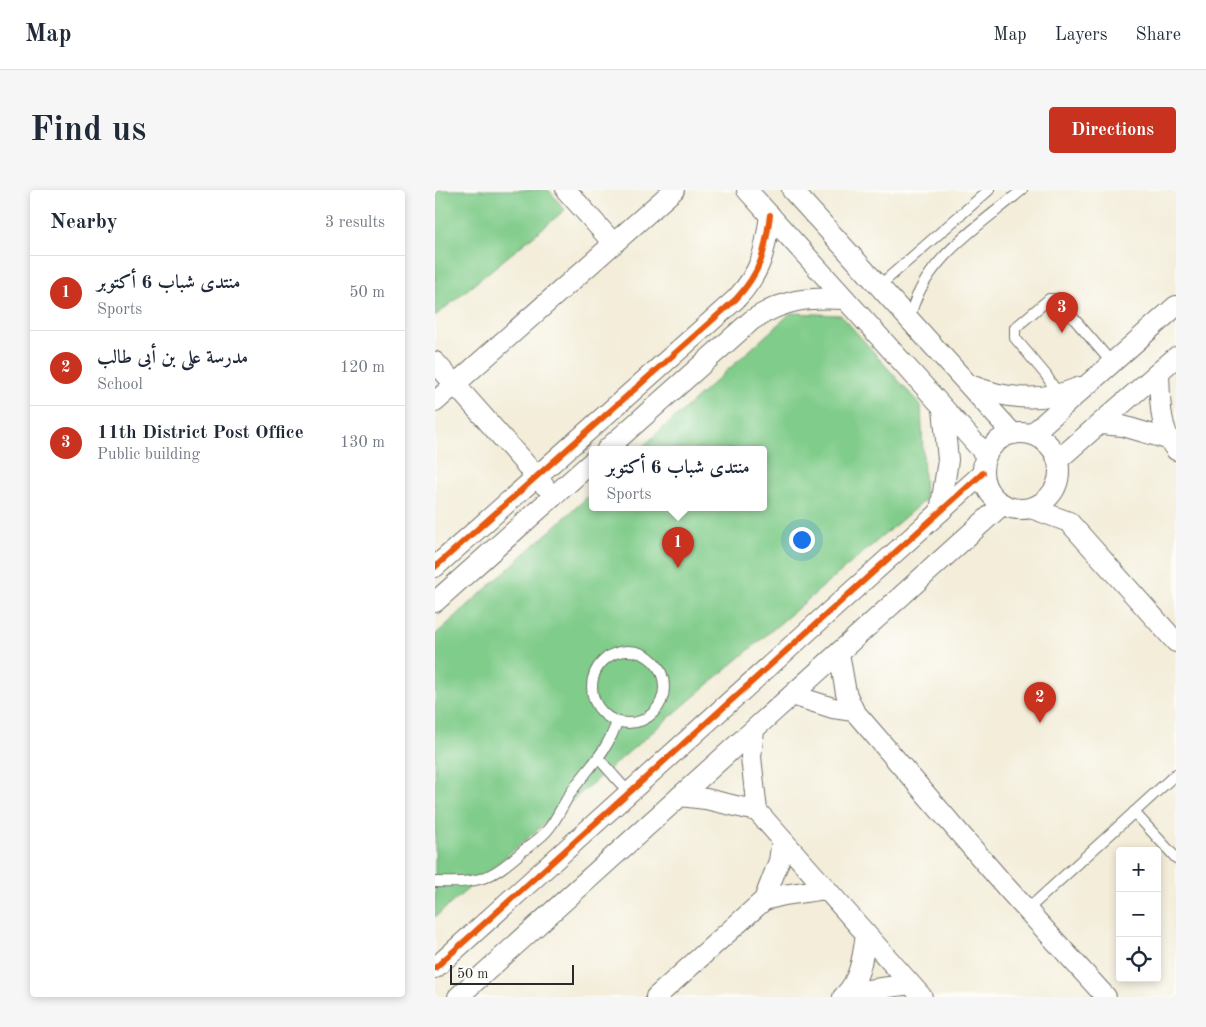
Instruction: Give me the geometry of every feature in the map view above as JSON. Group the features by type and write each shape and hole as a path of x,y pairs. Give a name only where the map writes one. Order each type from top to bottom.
{"street":[{"path":"566,190 614,244"},
{"path":"435,402 674,190"},
{"path":"747,190 943,408 985,464 986,486 993,496 1012,508 1031,508 1069,522 1176,642"},
{"path":"792,190 909,322 968,384 1022,434 1043,440 1053,449 1059,469 1069,522"},
{"path":"435,568 751,282 761,263 769,215"},
{"path":"610,446 752,320 772,307 795,300 819,298 845,299"},
{"path":"435,968 940,512 985,464 994,445 1022,434 1091,382 1176,306"},
{"path":"1031,508 1044,502 1049,497 1059,469 1100,424 1176,357"},
{"path":"435,362 554,496"},
{"path":"1159,372 1160,394 1172,444"},
{"path":"968,384 991,394 1017,398 1042,398 1091,382"},
{"path":"940,512 946,486 948,460 943,408"},
{"path":"1100,424 1123,426 1172,444"},
{"path":"435,602 589,465"},
{"path":"458,997 1003,504"},
{"path":"839,653 846,693 854,711 1027,910 1106,997"},
{"path":"792,695 833,708 854,711"},
{"path":"754,730 751,757 757,810 916,990"},
{"path":"680,796 706,799 757,810"},
{"path":"764,900 779,861 782,840"},
{"path":"656,997 764,900 784,894 825,889"},
{"path":"845,995 857,975 863,955 866,934"},
{"path":"845,995 916,990"}],"lane":[{"path":"879,286 989,190"},
{"path":"909,322 916,297 937,264 1022,190"},
{"path":"1057,394 1047,375 1015,338 1014,333 1015,328 1049,299 1057,300 1112,363"},
{"path":"621,652 639,653 648,657 661,671 665,689 663,698 653,714 645,720 627,723 617,722 609,718 596,704 592,686 594,677 598,668 612,656 621,652"},
{"path":"435,882 470,883 494,875 549,829 575,787 599,759 611,741 617,722"},
{"path":"599,759 629,793"},
{"path":"1027,910 1176,774"},
{"path":"1134,812 1176,858"}],"green space":[{"path":"435,190 549,190 565,210 435,316"},
{"path":"791,313 841,315 921,406 925,500 435,917 435,635 589,496 589,511 767,511 767,446 643,446"}],"cycle path":[{"path":"435,567 736,299 757,270 764,250 770,215"},
{"path":"435,968 983,473"}],"place":[{"name":"11th District Post Office","path":"1062,333"},
{"name":"منتدى شباب 6 أكتوبر","path":"678,568"},
{"name":"مدرسة على بن أبى طالب","path":"1040,723"}]}
